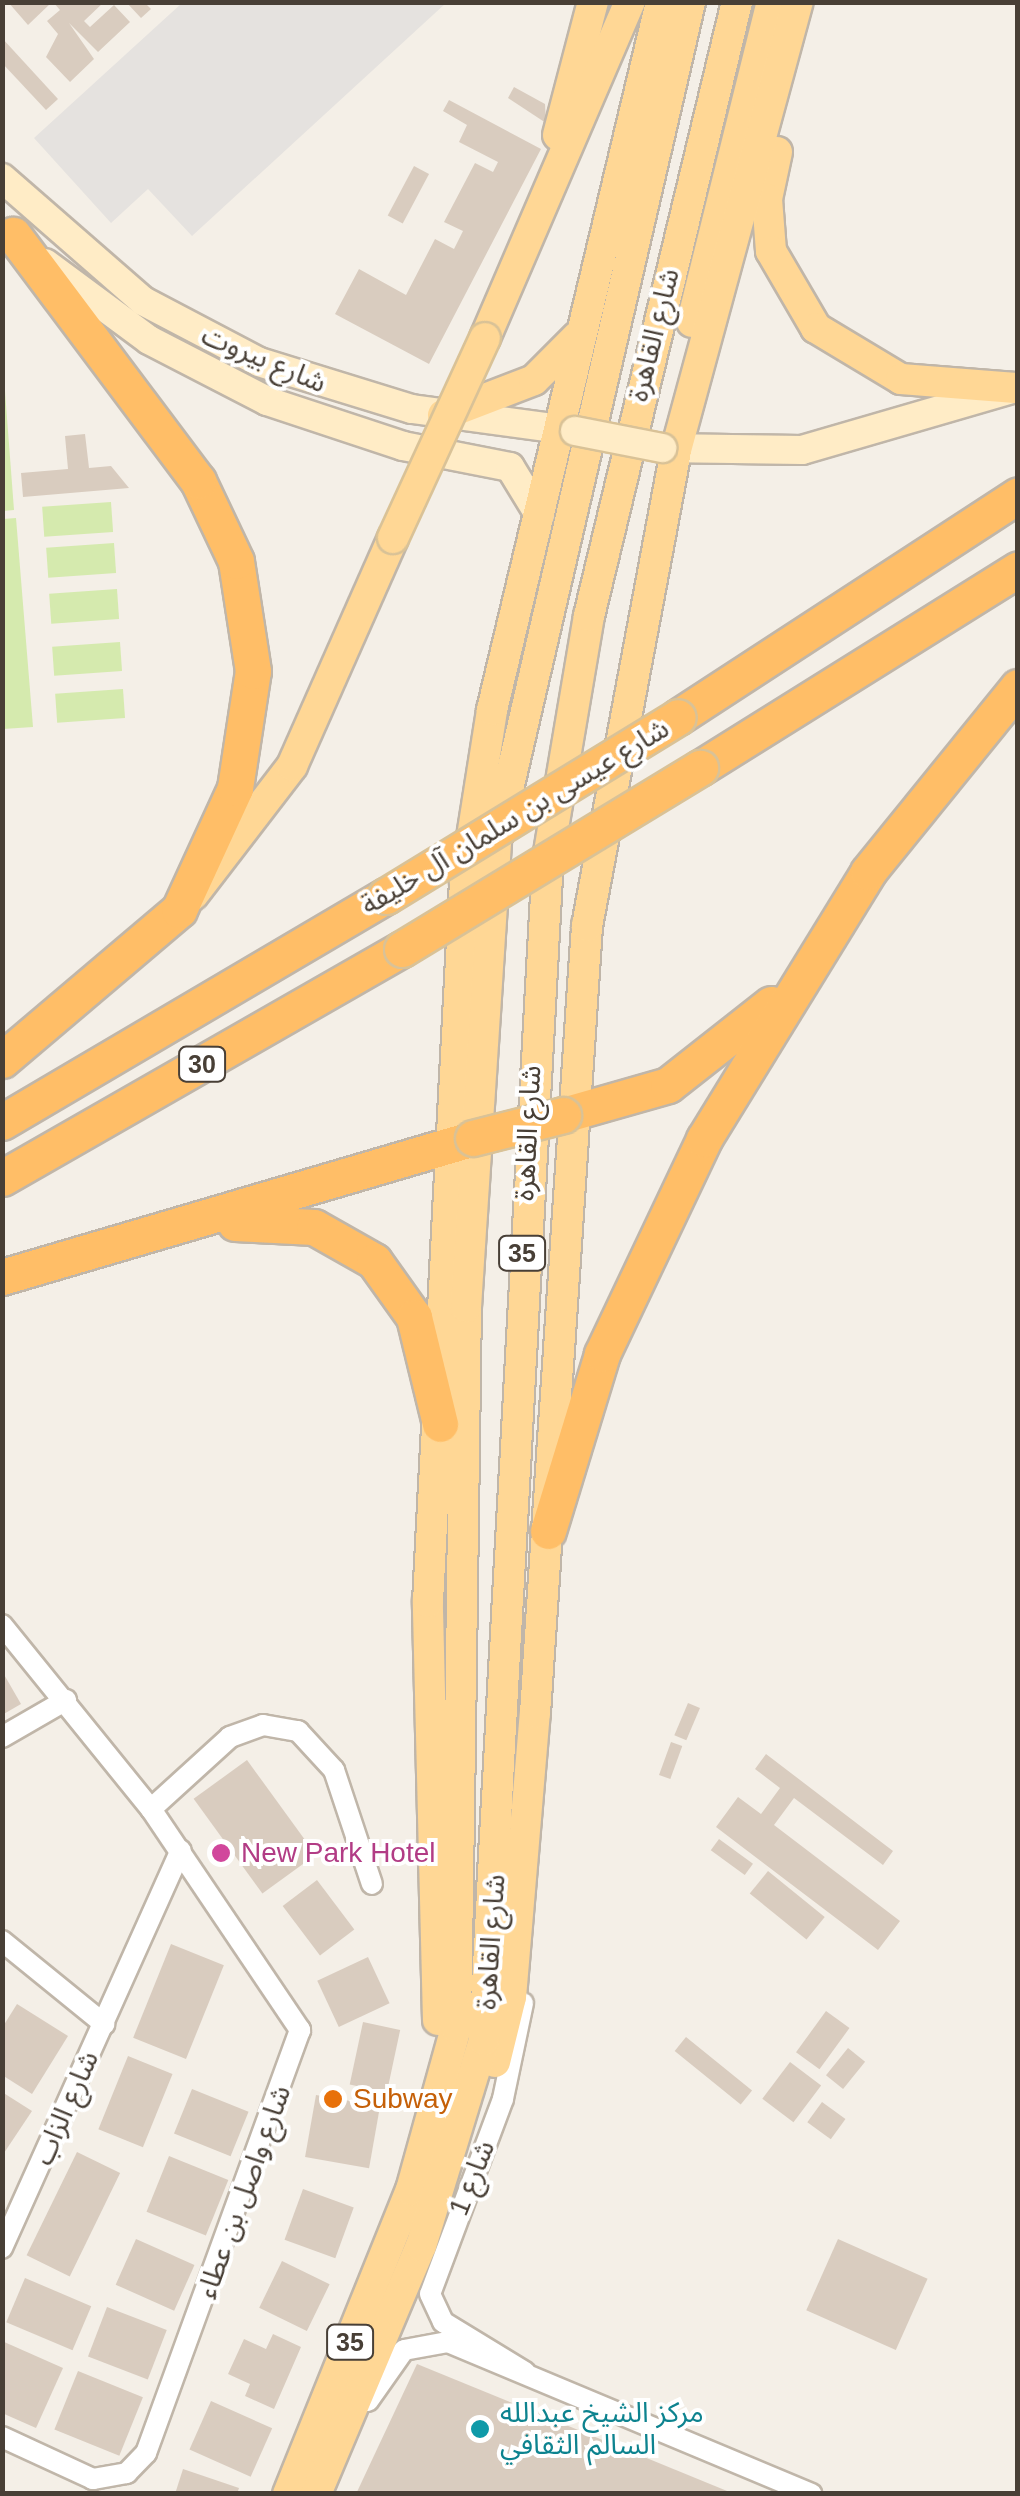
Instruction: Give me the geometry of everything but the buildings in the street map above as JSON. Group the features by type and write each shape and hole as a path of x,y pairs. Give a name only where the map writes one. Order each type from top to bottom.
{"highway":[{"path":"2,1060 178,910 242,759 252,685 245,596 198,480 8,230"},
{"name":"شارع عيسى بن سلمان آل خليفة","path":"2,1122 386,896 678,717 1018,495"},
{"name":"شارع عيسى بن سلمان آل خليفة","path":"2,1178 402,950 1018,569"},
{"path":"548,1531 586,1397 639,1266 797,980 897,831 1018,687"},
{"path":"2,1278 460,1142 641,1096 693,1071 797,980"},
{"path":"184,1225 291,1222 374,1260 414,1317 440,1424"}],"main road":[{"path":"548,201 594,2"},
{"path":"178,910 292,766 548,201 630,2"},
{"name":"شارع القاهرة","path":"410,2190 438,2022 427,1760 440,1424 460,1142 476,795 540,516 569,429 576,337 661,2"},
{"name":"شارع القاهرة","path":"288,2494 441,2103 460,1990 454,1727 465,1346 496,841 690,2"},
{"name":"شارع القاهرة","path":"316,2494 468,2107 488,2006 548,858 594,596 737,2"},
{"path":"468,2107 504,2036 516,1932 548,1531 568,1114 606,802 669,449 694,380 788,9"},
{"path":"788,9 766,217 792,298 830,342 882,373 947,389 1017,388"},
{"name":"شارع بيروت","path":"2,178 102,270 202,335 292,376 443,414 569,429 669,449 802,450 1017,388"},
{"name":"شارع بيروت","path":"8,230 185,361 296,413 510,467 540,516"},
{"path":"443,414 534,380 576,337"}],"street":[{"name":"شارع واصل بن عطاء","path":"2,1625 150,1809 293,2007 298,2047 146,2453 127,2473 93,2479 2,2438"},
{"path":"2,1737 66,1700"},
{"path":"150,1809 230,1737 263,1725 298,1731 334,1770 372,1884"},
{"name":"شارع الزاب","path":"2,2248 180,1850"},
{"name":"شارع 1","path":"516,1932 525,1981 514,2058 430,2294 443,2322 526,2374"},
{"name":"شارع الزاب","path":"2,1941 104,2024"},
{"name":"شارع 1","path":"334,2448 411,2346 448,2342 810,2494"}],"green space":[{"path":"2,352 14,510 3,511 2,511"},
{"path":"111,502 113,532 44,537 42,507"},
{"path":"16,518 33,727 3,729 3,519"},
{"path":"114,543 116,573 48,578 46,548"},
{"path":"117,589 119,619 51,624 49,594"},
{"path":"120,642 122,671 54,676 52,647"},
{"path":"123,689 125,718 57,723 55,694"}],"shaded area":[{"path":"182,2 446,3 192,236 148,189 111,223 34,138"}],"place":[{"name":"New Park Hotel","path":"221,1853"},
{"name":"Subway","path":"333,2099"},
{"name":"مركز الشيخ عبدالله السالم الثقافي","path":"480,2429"}]}
